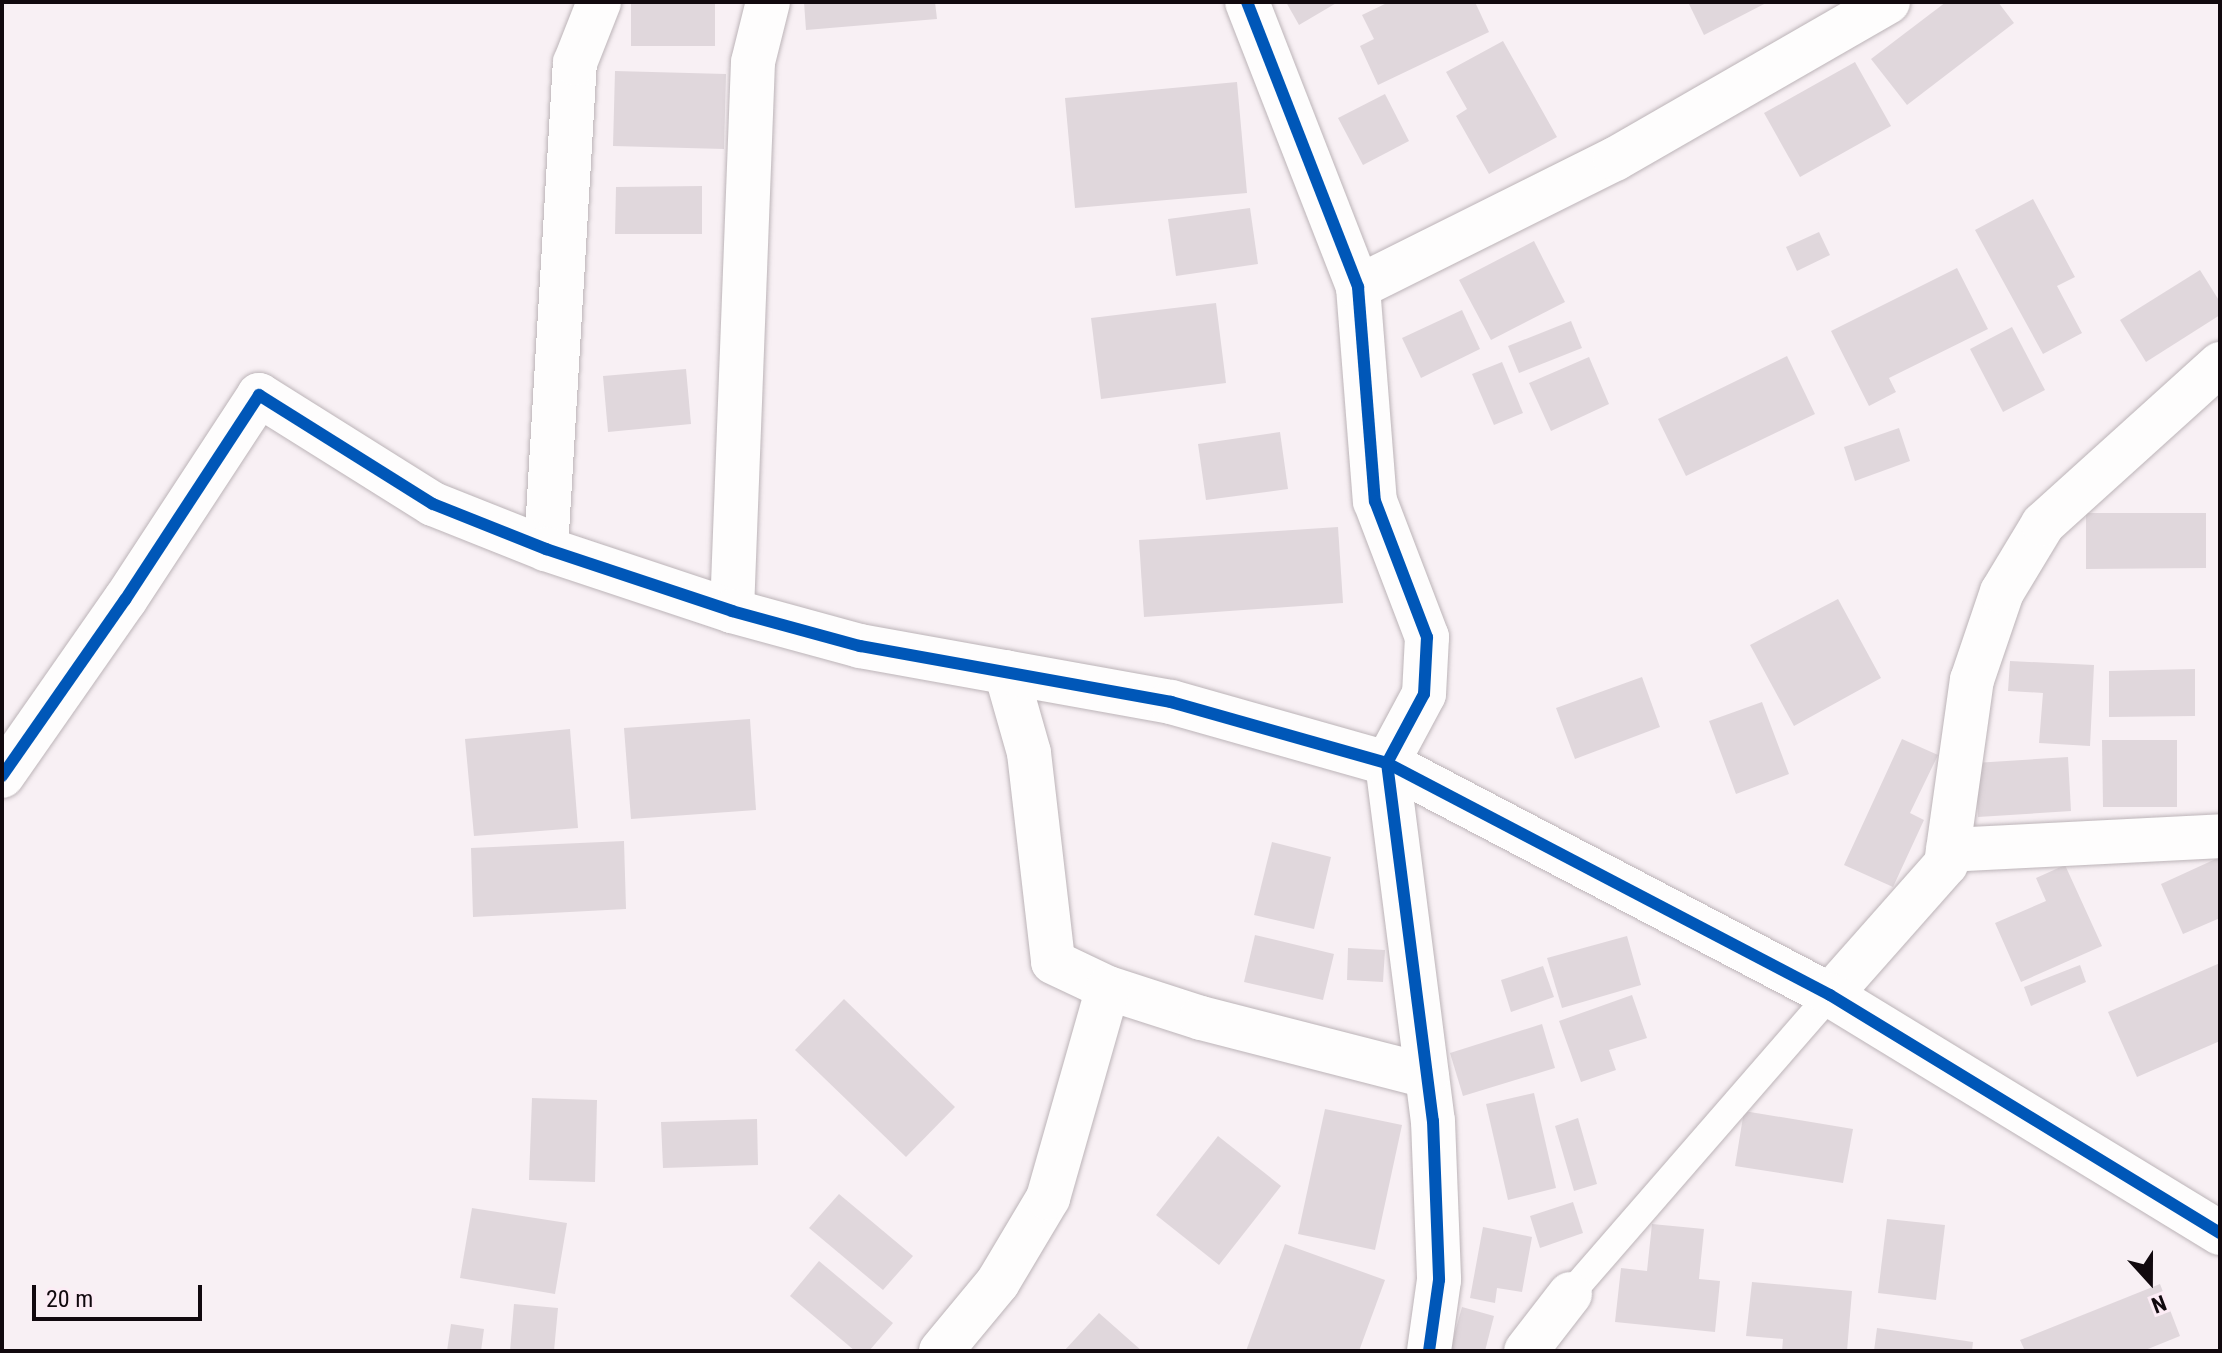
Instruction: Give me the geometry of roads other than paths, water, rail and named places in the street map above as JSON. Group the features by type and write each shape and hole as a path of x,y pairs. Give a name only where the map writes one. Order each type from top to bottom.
{"street":[{"path":"546,549 575,63 599,2"},
{"path":"732,611 753,62 768,2"},
{"path":"1247,2 1358,287 1375,501 1427,637 1424,694 1387,763 1433,1121 1439,1280 1429,1351"},
{"path":"1358,287 1615,159 1888,2"},
{"path":"1830,995 1946,864 1972,680 2002,592 2043,524 2220,364"},
{"path":"2,776 125,600 259,395 433,504 546,549 732,611 860,646 1171,702 1387,763 1830,995 2220,1233"},
{"path":"1006,672 1029,753 1053,962 1108,988 1201,1018 1427,1076"},
{"path":"1948,850 2220,836"},
{"path":"941,1351 998,1282 1048,1198 1108,988"},
{"path":"1526,1351 1570,1294"}],"lane":[{"path":"1570,1294 1830,995"}]}
